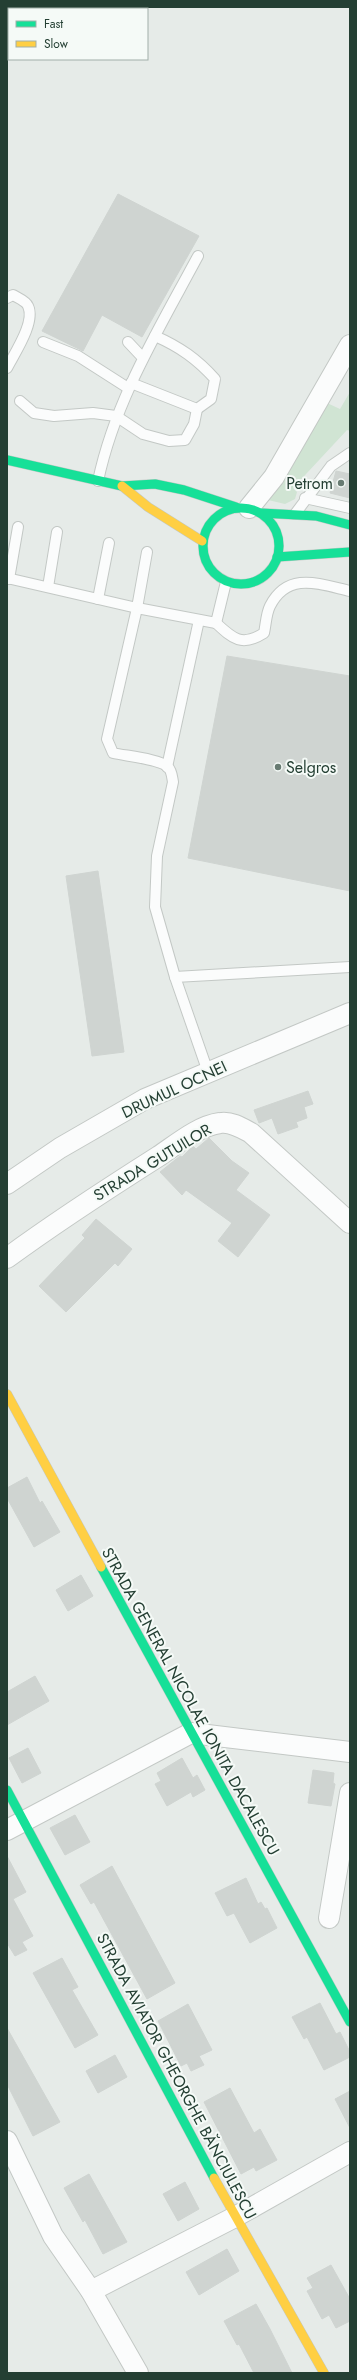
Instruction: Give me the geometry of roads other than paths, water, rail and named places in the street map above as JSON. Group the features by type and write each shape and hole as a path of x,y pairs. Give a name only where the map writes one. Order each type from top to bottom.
{"street":[{"path":"249,509 274,477 350,345"},
{"path":"7,460 122,486 155,484 184,490 249,509 323,517 350,525"},
{"path":"122,486 148,507 202,541"},
{"path":"249,509 270,521 277,532 279,545 277,557 272,569 263,578 245,584 226,582 215,575 207,565 202,553 202,541 206,528 214,518 224,511 249,509"},
{"path":"277,557 350,552"},
{"name":"DRUMUL OCNEI","path":"7,1184 60,1148 145,1099 350,1013"},
{"name":"STRADA GUTUILOR","path":"7,1258 44,1231 161,1155 209,1125 222,1122 232,1124 251,1133 350,1223"},
{"name":"STRADA GENERAL NICOLAE IONITA DACALESCU","path":"7,1394 350,2022"},
{"path":"15,1826 192,1733 350,1752"},
{"name":"STRADA AVIATOR GHEORGHE BĂNCIULESCU","path":"7,1790 15,1826 324,2373"},
{"path":"329,1918 350,1793"},
{"path":"7,2141 52,2236 91,2291 138,2373"},
{"path":"91,2291 235,2217 350,2152"}],"lane":[{"path":"98,481 103,456 116,416 129,386 198,256"},
{"path":"7,298 13,295 22,299 28,306 30,322 7,368"},
{"path":"20,401 34,413 54,416 93,413 116,416 143,434 168,441 185,440 194,424 197,409 211,399 215,379 200,363 180,347 155,336"},
{"path":"43,342 78,356 129,386 197,409"},
{"path":"128,342 143,358"},
{"path":"295,514 305,498 336,461 350,453"},
{"path":"305,498 350,508"},
{"path":"18,527 8,578 137,608 216,623 230,637 242,641 254,639 264,633 270,606 279,592 287,585 316,584 350,591"},
{"path":"48,587 57,532"},
{"path":"98,599 109,543"},
{"path":"147,552 137,608 107,739 113,753 159,762 167,767"},
{"path":"216,623 226,582"},
{"path":"199,620 167,767 173,782 156,856 155,907 175,977 208,1072"},
{"path":"175,977 350,967"}],"place":[{"name":"Petrom","path":"341,483"},
{"name":"Selgros","path":"278,767"}]}
